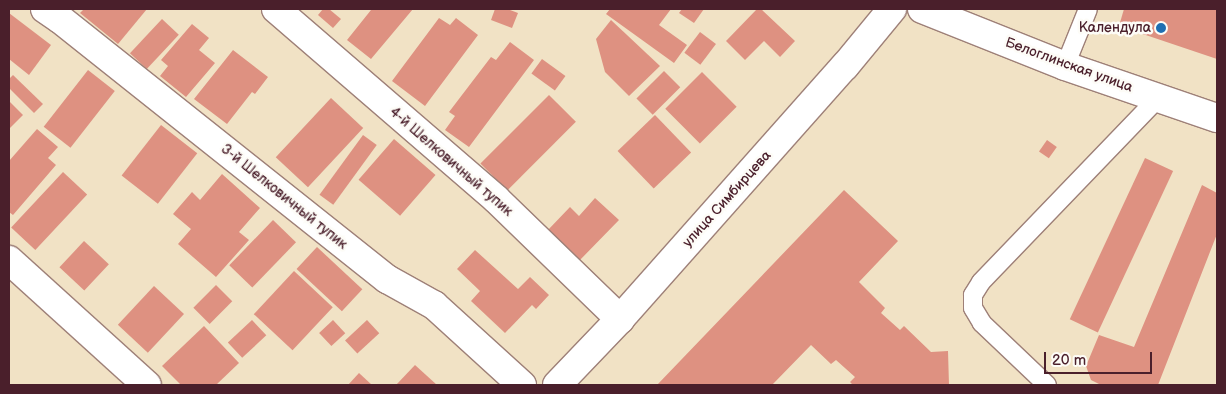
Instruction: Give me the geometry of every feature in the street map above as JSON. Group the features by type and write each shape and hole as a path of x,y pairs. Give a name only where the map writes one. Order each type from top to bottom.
{"street":[{"name":"3-й Шелковичный тупик","path":"45,9 387,279 434,305 522,385"},
{"name":"4-й Шелковичный тупик","path":"276,9 496,199 620,319"},
{"name":"улица Симбирцева","path":"557,385 620,319 845,66 892,9"},
{"name":"Белоглинская улица","path":"922,9 1066,66 1217,118"},
{"path":"9,260 146,385"}],"lane":[{"path":"1066,66 1088,9"},
{"path":"1048,385 982,323 973,308 974,295 981,282 1158,98"}],"building":[{"path":"84,9 147,9 118,44 80,13"},
{"path":"323,9 329,9 341,19 333,28 318,15"},
{"path":"369,9 413,9 371,59 347,40 371,10"},
{"path":"495,9 507,9 518,13 512,28 491,20"},
{"path":"610,9 671,9 659,25 687,45 674,63 606,14"},
{"path":"682,9 704,9 694,23 679,13"},
{"path":"757,9 761,9 795,41 780,57 764,41 745,60 726,41"},
{"path":"1124,9 1217,9 1217,59 1119,26"},
{"path":"9,13 51,45 29,75 9,59"},
{"path":"439,18 450,25 456,18 478,35 425,106 392,81"},
{"path":"162,19 179,35 147,69 130,53"},
{"path":"611,20 660,66 629,96 605,72 596,39"},
{"path":"192,24 209,38 199,50 215,63 186,97 160,76 168,66 161,60"},
{"path":"700,32 716,44 700,65 684,53"},
{"path":"510,42 534,60 469,147 445,130 455,116 449,112 491,57 496,60"},
{"path":"233,50 268,77 255,94 252,92 227,124 194,99"},
{"path":"542,59 565,76 555,91 531,74"},
{"path":"88,70 115,91 70,148 44,127"},
{"path":"664,71 680,87 653,115 636,99"},
{"path":"702,72 737,107 700,143 665,109"},
{"path":"13,75 43,104 34,113 9,88 9,79"},
{"path":"549,95 576,122 507,190 480,164"},
{"path":"331,98 363,128 308,187 276,157"},
{"path":"9,101 23,115 9,129"},
{"path":"655,115 691,152 654,189 618,151"},
{"path":"161,125 197,153 158,204 122,175"},
{"path":"37,129 58,147 48,158 56,165 13,215 9,212 9,161"},
{"path":"363,135 377,145 333,205 320,195"},
{"path":"394,139 436,175 400,216 359,180"},
{"path":"1047,140 1057,147 1049,158 1039,151"},
{"path":"1145,158 1173,171 1098,332 1070,319"},
{"path":"63,172 87,195 35,250 11,228"},
{"path":"222,174 260,208 239,232 249,240 216,277 178,244 191,229 173,214 192,192 200,200"},
{"path":"1202,185 1217,193 1217,234 1158,385 1101,385 1091,380 1086,366 1099,335 1134,347"},
{"path":"844,190 898,241 859,282 885,308 881,313 900,330 904,326 931,352 948,351 949,385 853,385 850,382 855,377 836,360 831,364 811,345 772,385 657,385"},
{"path":"595,198 619,220 579,261 547,231 570,207 579,216"},
{"path":"273,220 296,242 252,288 229,265"},
{"path":"84,241 109,264 84,291 59,267"},
{"path":"317,247 362,289 342,311 297,269"},
{"path":"475,250 518,289 530,277 549,295 536,309 532,305 505,333 471,301 480,291 457,269"},
{"path":"294,271 333,307 293,350 254,314"},
{"path":"216,285 232,301 210,324 193,308"},
{"path":"154,286 184,314 148,353 118,325"},
{"path":"252,320 266,335 242,358 228,343"},
{"path":"333,320 345,333 331,346 319,333"},
{"path":"367,320 379,333 357,354 345,340"},
{"path":"204,326 239,363 216,385 181,385 162,366"},
{"path":"415,365 437,385 396,385"},
{"path":"359,373 372,385 348,385"}],"place":[{"name":"Календула","path":"1161,28"}]}
